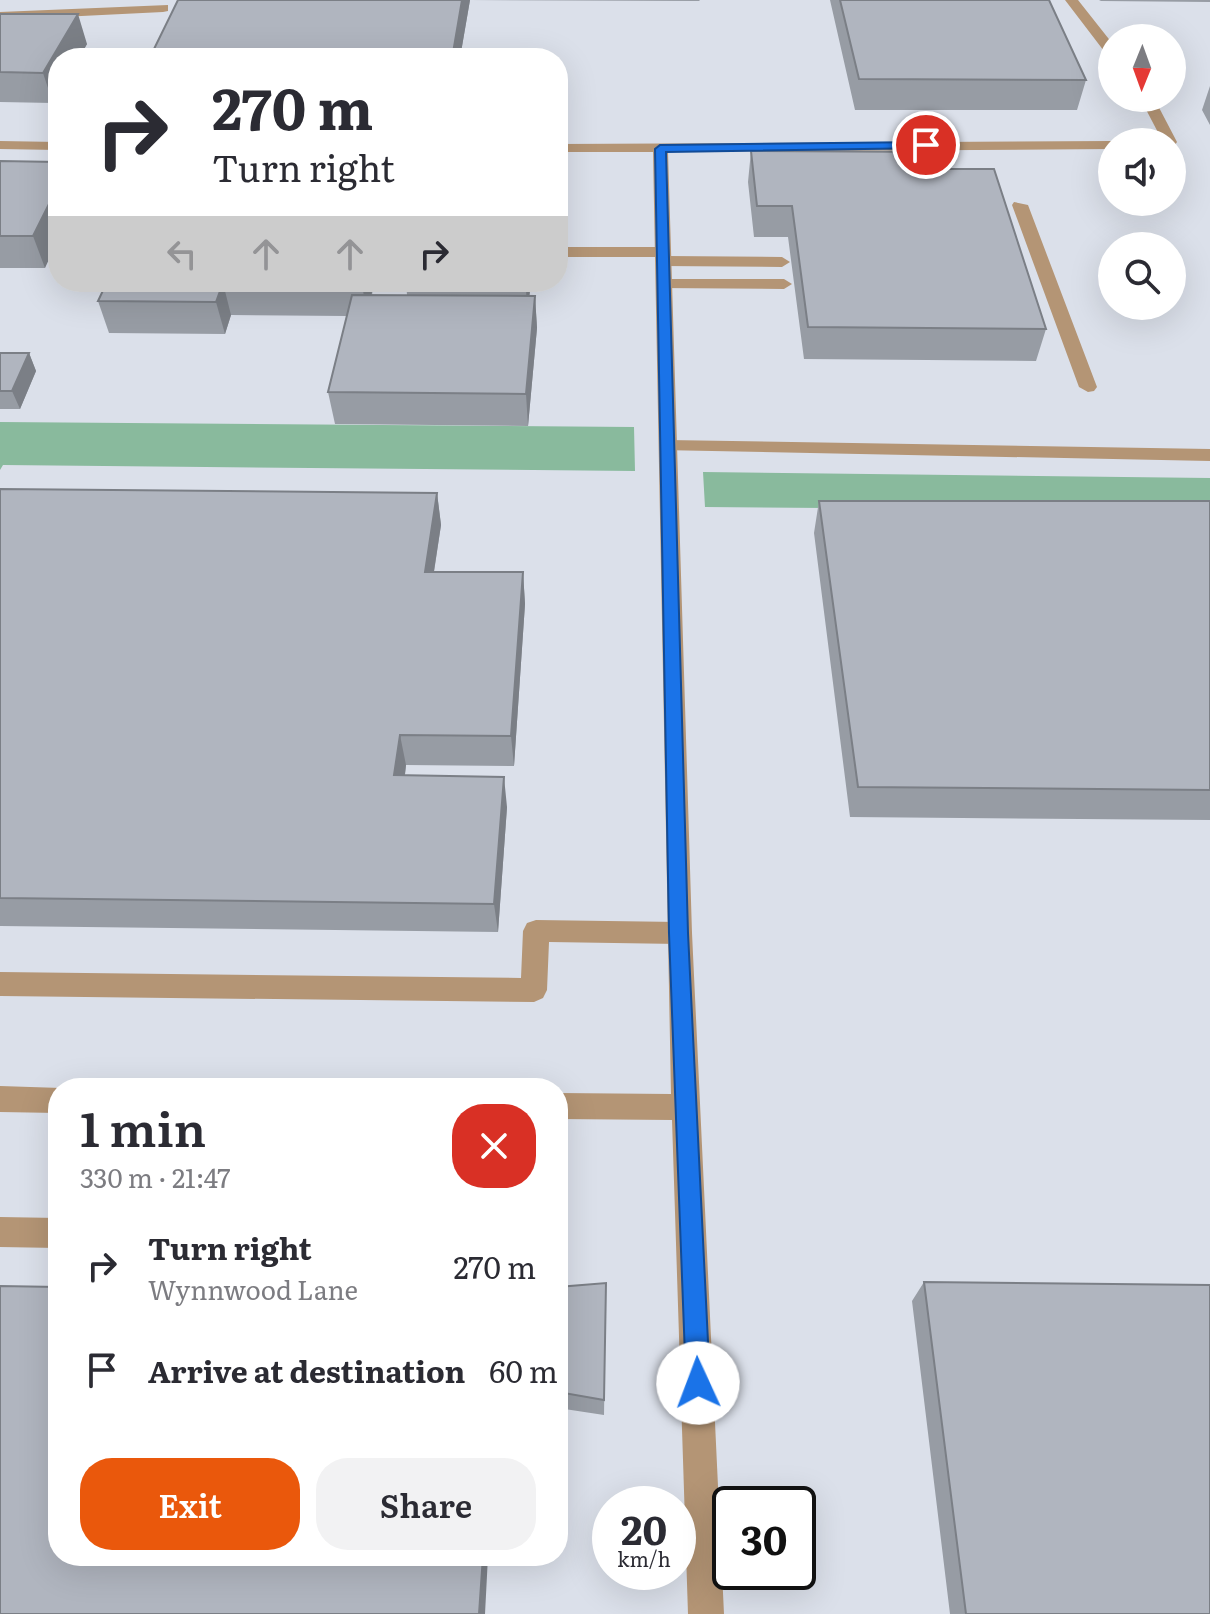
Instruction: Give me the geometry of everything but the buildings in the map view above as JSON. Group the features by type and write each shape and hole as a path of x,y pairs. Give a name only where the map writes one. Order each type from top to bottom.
{"street":[{"path":"1071,0 1098,34"},
{"path":"0,16 163,8"},
{"path":"0,145 48,146"},
{"path":"568,148 1098,145"},
{"path":"660,149 679,933 706,1614"},
{"path":"1020,205 1088,387"},
{"path":"568,252 782,262"},
{"path":"664,284 784,284"},
{"path":"667,446 1210,455"},
{"path":"0,984 534,990 536,931 679,933"},
{"path":"0,1099 48,1100"},
{"path":"568,1106 688,1107"},
{"path":"0,1232 48,1233"}],"green space":[{"path":"0,422 634,427 635,471 3,465 0,470"},
{"path":"703,472 1210,478 1210,511 705,507"}],"route":[{"path":"698,1383 679,933 660,149 926,145"}]}
